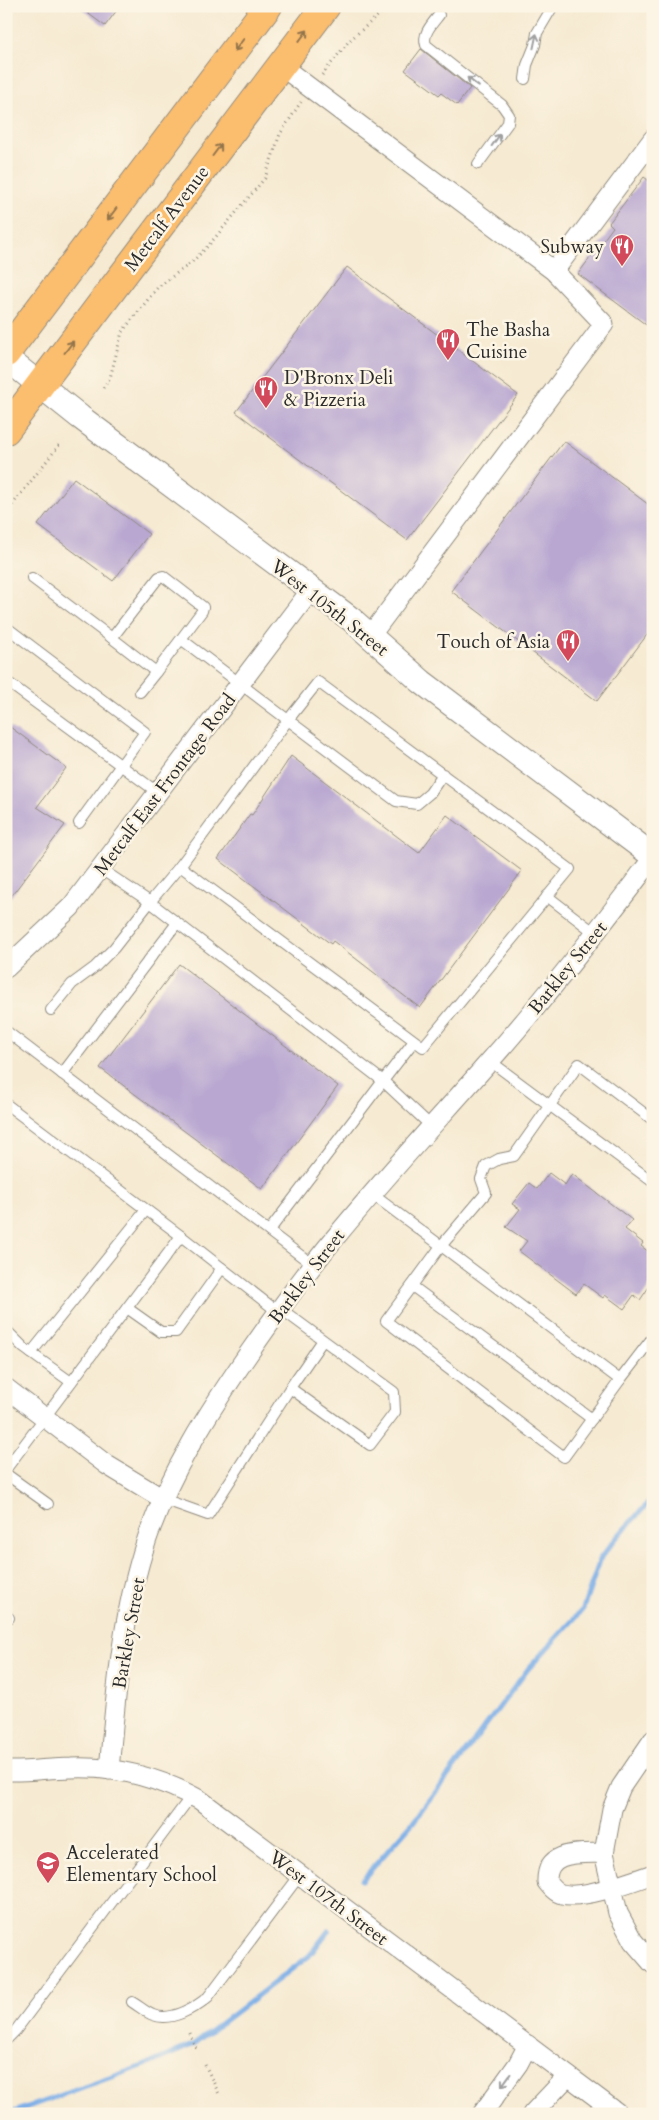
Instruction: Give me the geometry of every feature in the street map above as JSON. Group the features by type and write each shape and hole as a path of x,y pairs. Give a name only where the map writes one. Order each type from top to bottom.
{"main road":[{"path":"6,353 268,6"},
{"name":"Metcalf Avenue","path":"6,430 326,6"}],"street":[{"path":"280,66 554,271 604,324 370,636"},
{"path":"554,271 653,139"},
{"name":"West 105th Street","path":"6,358 40,386 311,590 370,636 422,682 653,857"},
{"name":"Metcalf East Frontage Road","path":"6,968 71,907 311,590"},
{"name":"Barkley Street","path":"109,1770 118,1679 129,1610 147,1540 190,1444 222,1392 313,1265 372,1194 564,973 653,857"},
{"path":"6,1388 107,1465 164,1499"},
{"path":"650,1749 621,1787 612,1809 604,1853 618,1913 632,1941 653,1964"},
{"name":"West 107th Street","path":"6,1771 73,1768 126,1771 157,1780 192,1795 619,2114"},
{"path":"604,1853 568,1855 559,1858 550,1865 547,1872 547,1882 562,1894 575,1895 612,1889 653,1874"},
{"path":"482,2114 518,2064 528,2046"},
{"path":"532,2114 568,2076"}],"lane":[{"path":"525,79 536,33 553,6"},
{"path":"439,15 426,34 424,39 426,45 502,105 509,115 508,124 478,164"},
{"path":"112,638 159,578 163,576 203,607 140,692"},
{"path":"32,578 156,672"},
{"path":"6,627 145,732 79,823"},
{"path":"181,639 396,801 417,804 430,793 443,774"},
{"path":"6,681 157,792"},
{"path":"51,1010 72,984 95,967 114,948 180,866 318,682 570,869 422,1047 180,866"},
{"path":"100,868 150,902 383,1080 431,1126"},
{"path":"548,896 595,933"},
{"path":"62,1074 177,923"},
{"path":"6,1031 313,1265"},
{"path":"269,1231 414,1041"},
{"path":"490,1060 653,1182"},
{"path":"653,1120 579,1064 514,1156 499,1159 486,1166 481,1179 486,1193 442,1246 386,1321 564,1457 653,1336"},
{"path":"6,1104 222,1268 394,1392 395,1412 370,1445 290,1388"},
{"path":"372,1194 620,1380"},
{"path":"31,1353 146,1210"},
{"path":"6,1468 181,1236"},
{"path":"127,1308 161,1332 176,1332 222,1268"},
{"path":"412,1286 592,1419"},
{"path":"6,1330 31,1353 71,1382"},
{"path":"164,1499 208,1515 323,1340"},
{"path":"6,1474 48,1504"},
{"path":"6,2040 22,2023 192,1795"},
{"path":"132,2002 155,2016 180,2013 200,2004 208,1997 300,1875"}],"path":[{"path":"103,388 110,378 122,332 158,287 192,262 208,246 264,178 280,134 311,88 349,41 389,6"},
{"path":"6,513 60,444"},
{"path":"188,2033 197,2051"},
{"path":"205,2065 219,2094"}],"building":[{"path":"78,6 120,6 105,26"},
{"path":"421,49 470,88 457,105 441,93 439,95 405,70"},
{"path":"644,177 653,184 653,330 578,274 613,227 609,223"},
{"path":"347,267 518,395 407,540 236,412"},
{"path":"564,441 653,508 653,627 597,701 451,591"},
{"path":"74,478 149,534 113,581 38,525"},
{"path":"6,724 66,768 37,807 65,825 6,903"},
{"path":"291,756 419,853 447,815 522,871 420,1008 333,941 331,944 218,859 250,814 252,815"},
{"path":"179,964 338,1086 262,1189 100,1068"},
{"path":"549,1173 565,1185 572,1174 632,1220 625,1229 643,1243 641,1246 653,1255 653,1281 640,1300 634,1295 624,1309 605,1295 603,1298 584,1284 576,1294 519,1251 527,1241 506,1227 520,1209 512,1204 529,1183 537,1189"}],"waterway":[{"path":"362,1880 414,1821 528,1669 583,1609 601,1557 653,1498"},
{"path":"8,2114 151,2063 194,2044 309,1956 329,1930"}],"place":[{"name":"Subway","path":"622,267"},
{"name":"The Basha Cuisine","path":"448,361"},
{"name":"D'Bronx Deli & Pizzeria","path":"266,409"},
{"name":"Touch of Asia","path":"568,662"},
{"name":"Accelerated Elementary School","path":"48,1884"}]}
